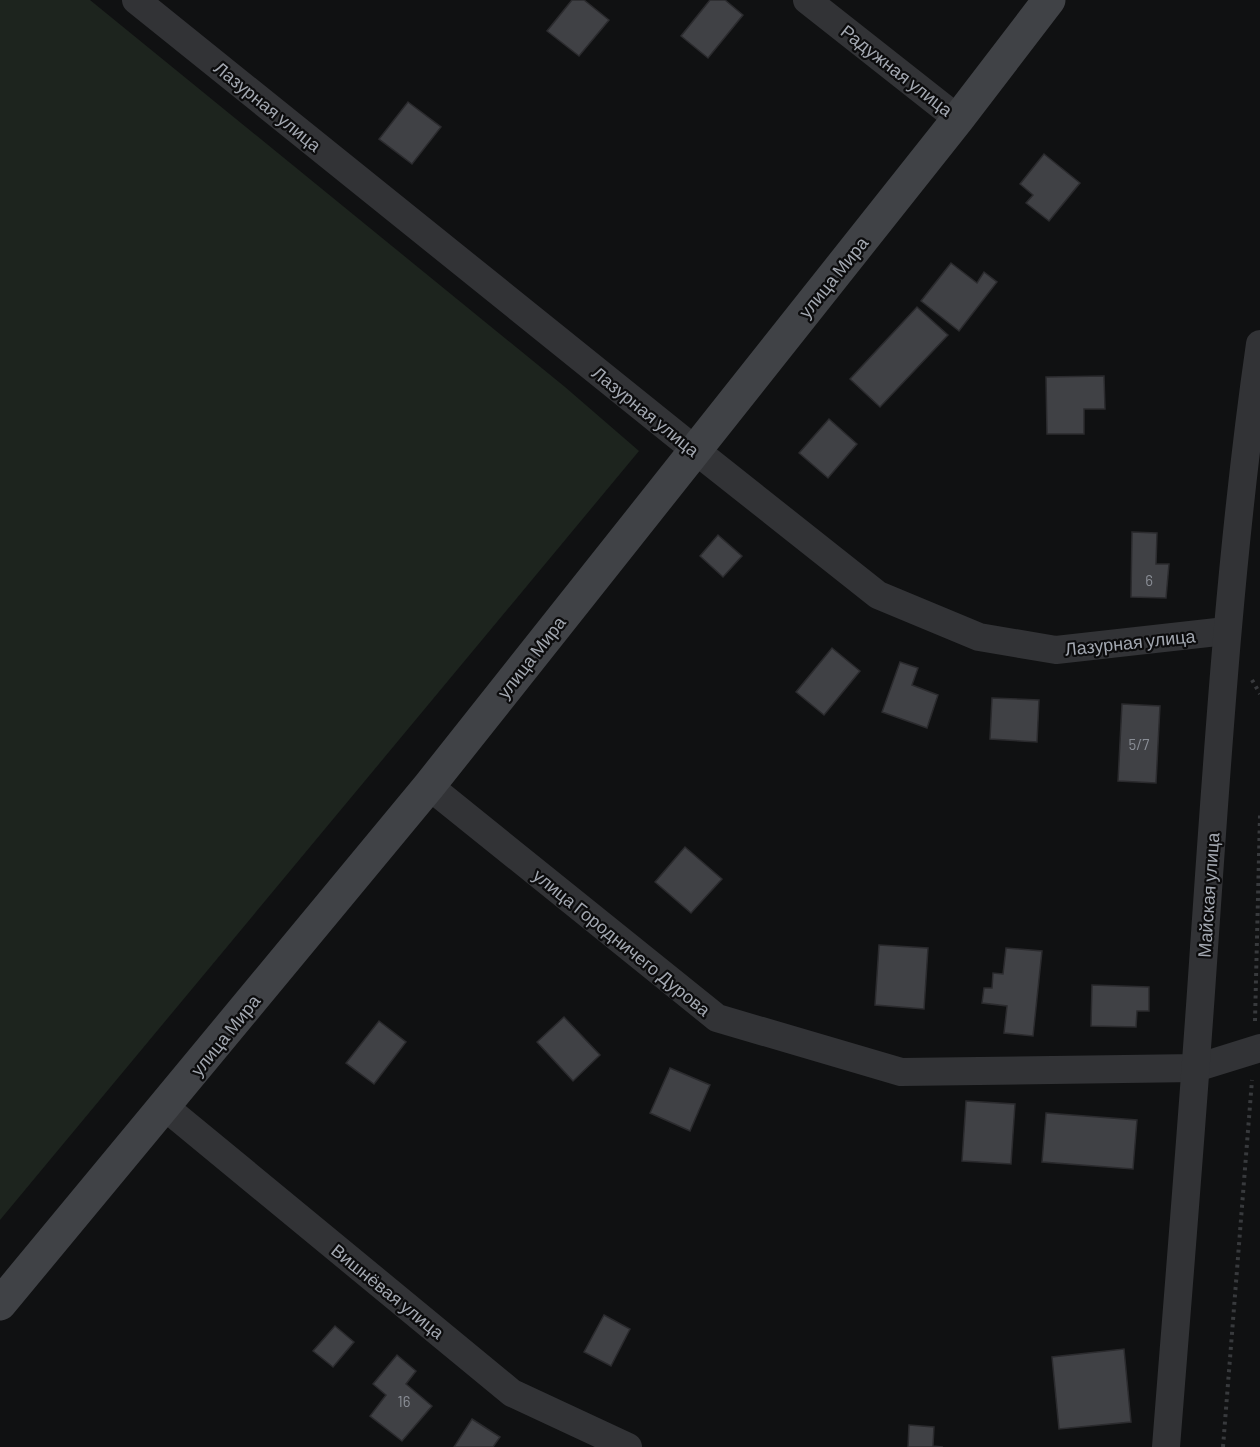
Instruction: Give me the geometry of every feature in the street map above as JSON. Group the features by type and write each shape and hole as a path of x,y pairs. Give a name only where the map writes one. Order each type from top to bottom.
{"main road":[{"name":"улица Мира","path":"0,1304 429,786 958,119 1049,0"}],"street":[{"name":"Лазурная улица","path":"136,0 878,595 980,637 1056,651 1226,632"},
{"name":"Радужная улица","path":"807,0 958,119"},
{"name":"Майская улица","path":"1166,1447 1196,1068 1226,632 1251,404 1260,344"},
{"name":"улица Городничего Дурова","path":"429,786 717,1018 901,1072 1196,1068 1257,1049"},
{"name":"Вишнёвая улица","path":"165,1107 512,1393 628,1447"}],"path":[{"path":"1223,1447 1257,1049 1260,815"}],"shaded area":[{"path":"0,0 90,0 565,387 639,451 0,1220"}],"building":[{"path":"572,0 584,0 609,20 579,56 547,31"},
{"path":"710,0 725,0 743,15 708,58 681,36"},
{"path":"408,102 441,127 412,164 379,139"},
{"path":"1044,154 1080,183 1049,221 1026,203 1033,195 1020,184"},
{"path":"951,263 977,283 984,272 997,282 959,331 921,301"},
{"path":"917,307 948,335 880,407 850,379"},
{"path":"1104,376 1105,409 1084,409 1084,434 1047,434 1046,377"},
{"path":"829,419 857,444 828,478 799,453"},
{"path":"1132,532 1157,533 1156,564 1169,564 1166,598 1131,597"},
{"path":"718,535 742,556 723,577 700,556"},
{"path":"832,648 860,671 824,715 796,692"},
{"path":"900,662 918,668 912,685 938,695 927,728 882,712"},
{"path":"992,698 1039,700 1037,742 990,739"},
{"path":"1122,704 1160,706 1156,783 1118,781"},
{"path":"685,847 722,879 691,913 655,882"},
{"path":"879,945 928,948 924,1009 875,1005"},
{"path":"1006,948 1042,951 1033,1036 1004,1033 1007,1006 982,1003 984,988 992,988 993,973 1003,974"},
{"path":"1092,985 1149,987 1149,1011 1137,1011 1136,1027 1091,1026"},
{"path":"564,1017 600,1055 573,1081 537,1042"},
{"path":"379,1021 406,1042 374,1084 346,1063"},
{"path":"670,1068 710,1085 690,1131 650,1113"},
{"path":"966,1101 1015,1104 1011,1164 962,1161"},
{"path":"1046,1113 1137,1120 1133,1169 1042,1162"},
{"path":"604,1315 630,1329 611,1366 584,1352"},
{"path":"335,1326 354,1342 333,1367 313,1351"},
{"path":"1124,1349 1131,1422 1059,1429 1052,1357"},
{"path":"397,1355 416,1371 406,1384 432,1406 402,1441 370,1416 386,1395 373,1384"},
{"path":"472,1419 500,1437 493,1447 454,1447"},
{"path":"909,1425 934,1427 933,1446 943,1447 908,1447"}]}
